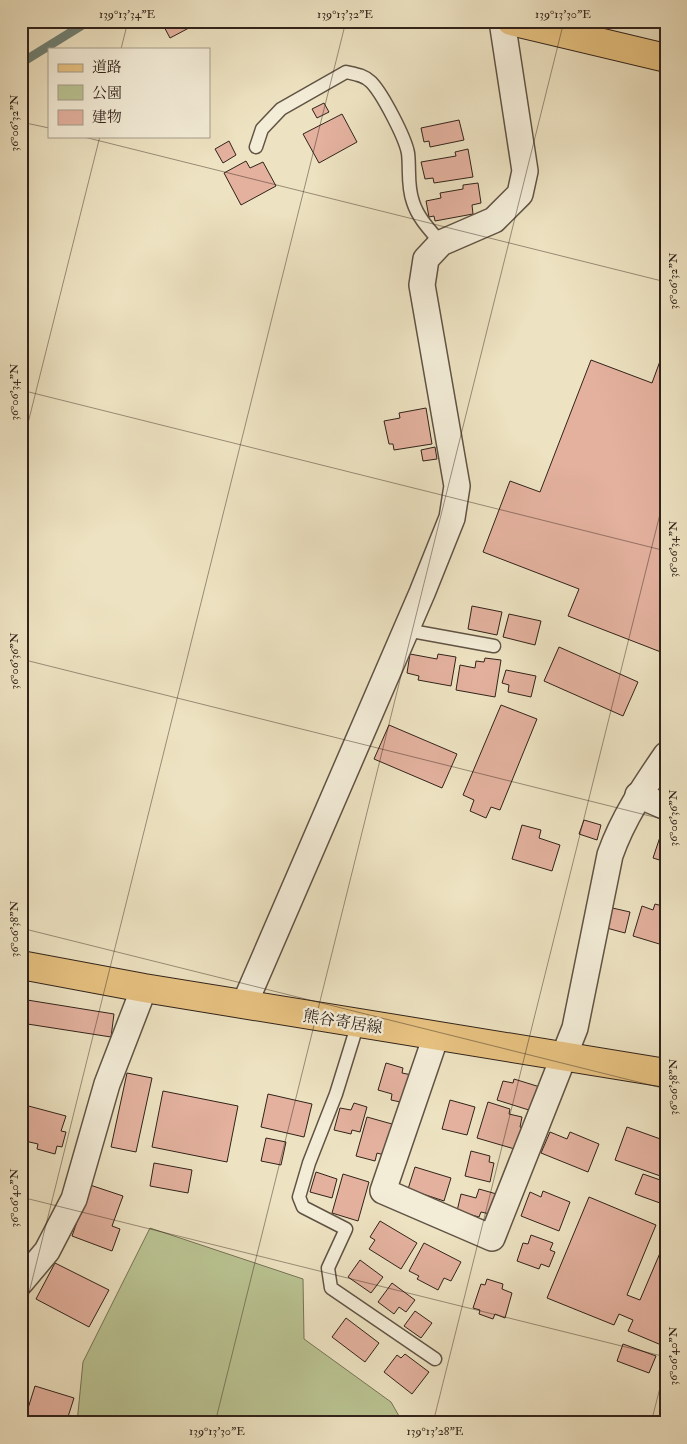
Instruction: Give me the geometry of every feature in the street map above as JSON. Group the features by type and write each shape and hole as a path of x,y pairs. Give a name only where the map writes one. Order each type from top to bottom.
{"main road":[{"path":"512,21 666,58"},
{"name":"熊谷寄居線","path":"21,965 244,1005 666,1073"}],"street":[{"path":"244,1005 406,630 452,518 457,486 422,285 426,259 441,243 494,220 520,194 525,171 502,21"},
{"path":"436,1036 383,1192 492,1238 575,1028 610,855 618,832 638,795 666,755"},
{"path":"638,795 666,807"},
{"path":"21,1282 48,1251 74,1199 107,1084 144,988"}],"lane":[{"path":"256,147 262,128 281,109 346,72 364,76 371,82 395,122 408,152 408,177 412,201 419,218 441,243"},
{"path":"406,630 494,646"},
{"path":"358,1023 336,1094 308,1163 299,1197 302,1207 346,1229 328,1268 331,1288 435,1359"}],"green space":[{"path":"150,1228 303,1279 304,1339 391,1402 403,1423 77,1423 83,1362"}],"building":[{"path":"161,21 202,21 170,38"},
{"path":"324,103 329,112 317,118 312,109"},
{"path":"342,114 357,142 319,163 303,134"},
{"path":"459,120 464,140 430,147 429,141 424,142 421,128"},
{"path":"229,141 236,155 223,163 215,149"},
{"path":"468,149 473,177 434,183 433,178 425,179 421,162 456,156 455,152"},
{"path":"246,161 250,168 263,162 276,186 241,205 224,173"},
{"path":"478,183 481,203 472,205 473,214 435,221 434,216 429,217 426,201 441,198 440,193 463,189 463,185"},
{"path":"663,353 666,354 666,654 568,616 579,589 483,552 510,481 540,492 591,360 652,383"},
{"path":"426,408 432,444 394,450 393,444 389,444 384,421 400,418 399,413"},
{"path":"435,447 437,459 423,461 421,450"},
{"path":"472,606 502,612 497,635 468,629"},
{"path":"509,614 541,621 535,645 503,637"},
{"path":"559,647 638,682 623,716 544,681"},
{"path":"410,654 437,659 438,654 456,657 451,686 418,680 419,676 407,673"},
{"path":"485,658 501,660 495,697 456,690 460,665 475,668 476,661 484,662"},
{"path":"506,670 536,676 531,697 508,692 509,685 502,683"},
{"path":"501,705 537,719 500,810 491,807 486,818 470,811 474,800 463,795"},
{"path":"389,725 457,754 442,788 374,759"},
{"path":"584,820 601,825 597,840 579,834"},
{"path":"522,825 541,830 539,838 560,845 552,871 512,859"},
{"path":"660,837 666,839 666,862 653,858"},
{"path":"655,904 666,907 666,946 633,936 642,906 653,910"},
{"path":"608,907 630,912 625,933 603,927"},
{"path":"21,999 114,1014 111,1037 21,1023"},
{"path":"386,1063 403,1068 402,1073 412,1075 405,1103 391,1100 392,1094 378,1090"},
{"path":"127,1073 152,1078 136,1152 111,1147"},
{"path":"514,1079 540,1087 532,1111 497,1100 503,1081 513,1083"},
{"path":"163,1091 238,1106 227,1162 152,1147"},
{"path":"268,1094 312,1104 304,1137 261,1127"},
{"path":"450,1100 475,1107 467,1135 442,1129"},
{"path":"488,1102 510,1109 509,1114 522,1117 520,1127 524,1129 518,1150 477,1138"},
{"path":"354,1103 367,1107 360,1132 352,1130 351,1134 334,1130 340,1108 351,1110"},
{"path":"21,1104 66,1116 61,1131 66,1132 62,1147 57,1146 55,1154 37,1149 38,1144 21,1140"},
{"path":"367,1117 392,1124 384,1155 377,1153 375,1161 356,1156"},
{"path":"627,1127 666,1141 666,1178 615,1160"},
{"path":"550,1132 567,1139 570,1132 599,1144 588,1172 541,1153"},
{"path":"266,1138 286,1142 281,1165 261,1161"},
{"path":"471,1151 490,1156 489,1162 494,1163 490,1182 465,1176"},
{"path":"154,1163 192,1170 188,1193 150,1186"},
{"path":"415,1167 451,1178 444,1201 408,1189"},
{"path":"316,1172 337,1179 332,1198 310,1192"},
{"path":"343,1174 369,1182 358,1221 332,1213"},
{"path":"643,1174 666,1182 660,1203 635,1194"},
{"path":"90,1185 123,1196 112,1226 120,1229 112,1251 72,1236"},
{"path":"479,1189 500,1195 494,1215 481,1212 479,1217 457,1211 461,1194 476,1198"},
{"path":"543,1191 570,1202 559,1231 521,1216 530,1192 541,1197"},
{"path":"589,1197 656,1225 627,1295 640,1300 666,1239 666,1347 628,1331 633,1320 619,1314 614,1325 547,1298"},
{"path":"380,1221 417,1243 401,1269 369,1249 375,1240 370,1237"},
{"path":"531,1235 553,1243 550,1250 555,1252 549,1267 541,1264 539,1269 517,1261 523,1243 528,1244"},
{"path":"424,1243 461,1262 451,1281 444,1278 438,1290 417,1279 419,1276 409,1271"},
{"path":"360,1260 383,1277 371,1293 348,1277"},
{"path":"55,1263 109,1290 89,1327 36,1299"},
{"path":"487,1279 503,1284 502,1289 512,1293 505,1318 495,1314 493,1319 479,1314 480,1310 473,1308 481,1284 485,1285"},
{"path":"392,1283 415,1300 406,1312 399,1307 394,1314 378,1302"},
{"path":"415,1311 432,1323 421,1338 404,1326"},
{"path":"346,1318 379,1343 365,1362 332,1337"},
{"path":"623,1344 656,1356 649,1373 617,1361"},
{"path":"405,1354 429,1372 412,1394 384,1372 397,1355 401,1358"},
{"path":"35,1386 74,1398 66,1423 24,1421"}],"waterway":[{"path":"21,63 89,21"}]}
